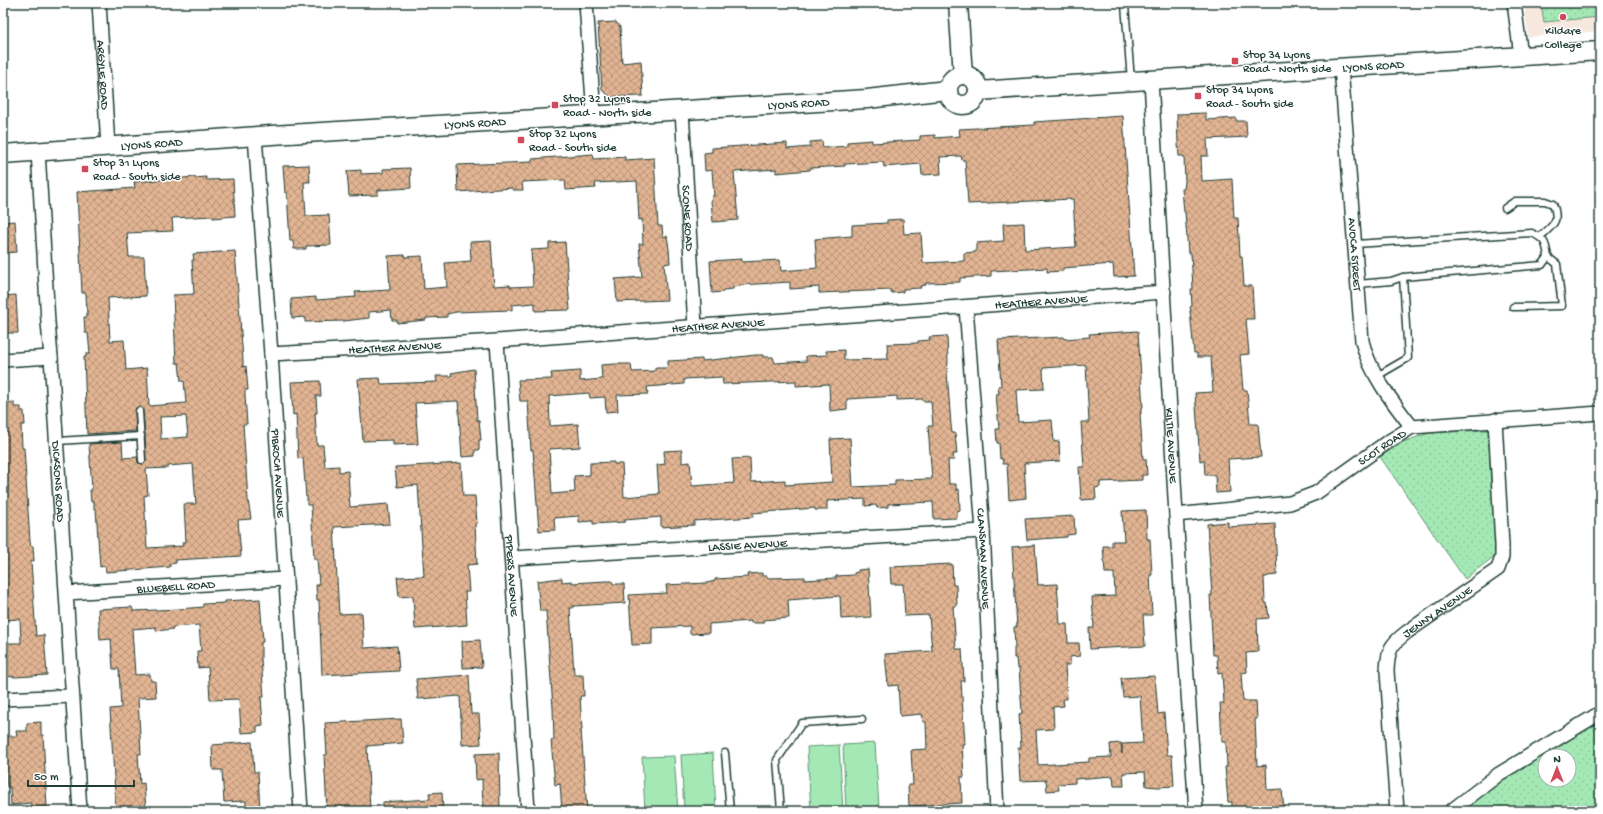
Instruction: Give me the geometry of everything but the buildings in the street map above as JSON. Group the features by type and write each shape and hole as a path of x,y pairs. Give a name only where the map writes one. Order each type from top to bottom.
{"street":[{"name":"ARGYLE ROAD","path":"99,3 108,146"},
{"path":"586,3 594,115"},
{"path":"958,3 963,75"},
{"path":"1514,3 1521,56"},
{"name":"LYONS ROAD","path":"978,91 1600,51"},
{"name":"AVOCA STREET","path":"1341,67 1365,356 1396,407 1412,428"},
{"path":"963,75 972,78 978,91 974,100 970,104 959,105 951,100 947,90 948,85 954,77 963,75"},
{"name":"KILTIE AVENUE","path":"1151,80 1176,515 1196,811"},
{"name":"LYONS ROAD","path":"3,154 255,136 867,99 947,90"},
{"name":"SCONE ROAD","path":"682,110 695,326"},
{"name":"PIBROCH AVENUE","path":"255,136 301,811"},
{"name":"DICKSONS ROAD","path":"38,151 47,314 57,441 80,811"},
{"name":"HEATHER AVENUE","path":"271,354 497,341 1164,292"},
{"name":"CLANSMAN AVENUE","path":"966,307 983,531 997,811"},
{"name":"PIPERS AVENUE","path":"497,341 528,811"},
{"path":"3,360 51,357"},
{"name":"SCOT ROAD","path":"1176,515 1290,503 1316,493 1386,443 1412,428 1495,420 1600,413"},
{"name":"JENNY AVENUE","path":"1397,811 1387,671 1388,654 1395,641 1498,570 1502,558 1502,545 1495,420"},
{"name":"LASSIE AVENUE","path":"512,558 983,531"},
{"name":"BLUEBELL ROAD","path":"67,593 285,579"},
{"path":"3,699 72,696"},
{"path":"1451,811 1499,774 1600,713"}],"lane":[{"path":"1125,5 1131,81"},
{"path":"1505,208 1515,202 1545,201 1552,204 1556,218 1554,225 1540,236"},
{"path":"1355,244 1532,232 1540,236 1546,243 1548,257 1557,264 1562,306 1513,307"},
{"path":"1358,284 1391,281 1402,277 1542,265 1548,257"},
{"path":"1377,376 1408,358 1402,277"},
{"path":"139,410 142,460"},
{"path":"57,441 141,436"},
{"path":"781,811 777,760 802,723 862,720"},
{"path":"725,753 730,811"}],"shaded area":[{"name":"Kildare College","path":"1524,3 1600,3 1600,31 1528,37"}],"green space":[{"path":"1541,3 1600,3 1600,17 1544,22"},
{"path":"1566,3 1600,3 1600,5 1567,8"},
{"path":"1488,430 1496,555 1465,579 1380,457 1403,442 1429,433"},
{"path":"1600,713 1600,811 1451,811 1537,754 1537,788 1577,788 1577,748 1547,748"},
{"path":"875,743 879,808 846,810 843,745"},
{"path":"839,745 843,810 811,811 807,747"},
{"path":"713,753 716,811 684,811 681,755"},
{"path":"674,756 678,811 645,811 642,757"}],"place":[{"name":"Kildare College","path":"1563,17"},
{"name":"Stop 34 Lyons Road - North side","path":"1235,61"},
{"name":"Stop 34 Lyons Road - South side","path":"1198,96"},
{"name":"Stop 32 Lyons Road - North side","path":"555,105"},
{"name":"Stop 32 Lyons Road - South side","path":"521,140"},
{"name":"Stop 31 Lyons Road - South side","path":"85,169"}]}
